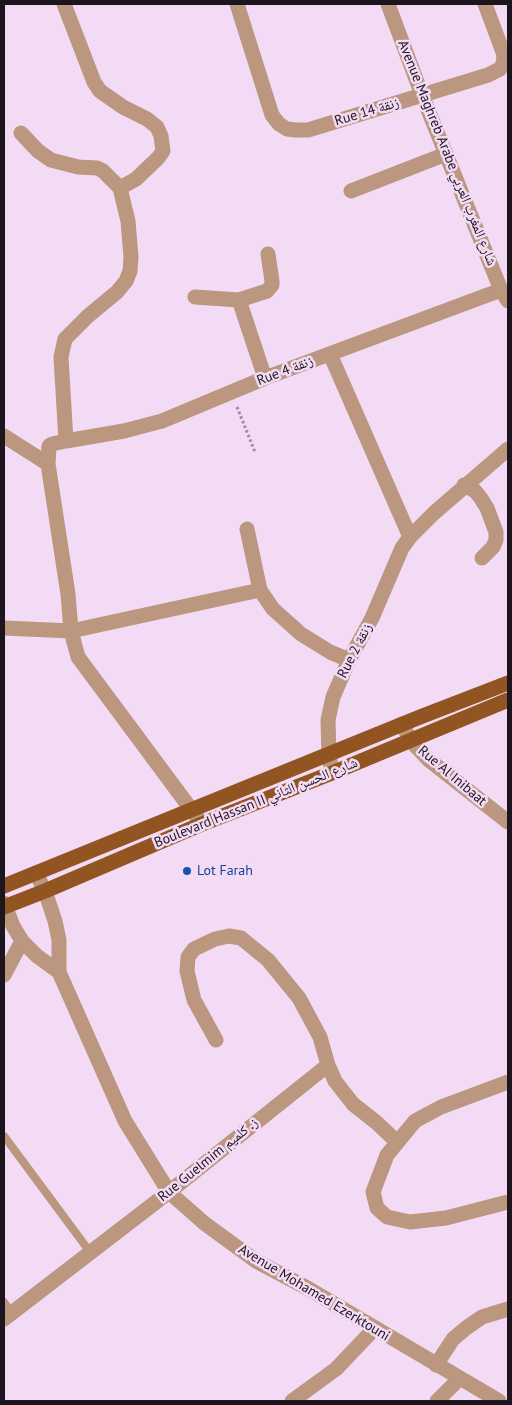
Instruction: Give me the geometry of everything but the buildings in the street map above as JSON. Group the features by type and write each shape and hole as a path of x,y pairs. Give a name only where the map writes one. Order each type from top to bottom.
{"main road":[{"name":"Boulevard Hassan II شارع الحسن الثاني","path":"4,886 402,724 508,684"},
{"name":"Boulevard Hassan II شارع الحسن الثاني","path":"4,906 45,891 202,824 411,741 508,700"}],"street":[{"path":"64,4 94,82 100,91 123,107 147,119 157,127 161,136 163,151 161,155 136,179 120,188"},
{"name":"Rue 14 زنقة","path":"237,4 272,115 279,124 286,128 308,130 488,75 500,69 504,64 505,52"},
{"name":"Avenue Maghreb Arabe شارع المغرب العربي","path":"388,4 422,95 505,296"},
{"path":"485,4 505,52"},
{"path":"22,133 38,151 51,160 78,167 98,168 120,188 128,221 131,257 130,271 126,281 117,292 88,316 65,339 61,357 66,441 49,446 48,464 63,559 71,631 78,657 202,824"},
{"path":"350,191 446,154"},
{"path":"195,297 239,300 267,291 272,285 268,254"},
{"name":"Rue 4 زنقة","path":"66,441 124,432 162,421 265,378 330,354 505,296"},
{"path":"239,300 265,378"},
{"path":"330,354 410,536"},
{"path":"4,436 48,464"},
{"name":"Rue 2 زنقة","path":"332,773 329,754 330,708 349,660 372,618 395,560 410,536 464,485 508,449"},
{"path":"464,485 475,491 480,497 487,508 496,532 493,547 482,558"},
{"path":"248,529 260,590 273,609 300,634 330,652 349,660"},
{"path":"4,628 71,631 260,590"},
{"name":"Rue Al Inibaat","path":"402,724 411,741 429,760 508,822"},
{"name":"Avenue Mohamed Ezerktouni","path":"36,873 45,891 55,921 59,940 59,972 126,1121 169,1192 204,1223 256,1262 309,1289 499,1401"},
{"name":"Avenue Mohamed Ezerktouni","path":"4,906 12,926 22,941 37,956 59,972"},
{"path":"216,1040 194,1000 187,971 188,957 194,949 215,939 229,936 241,938 268,960 299,998 320,1037 334,1082 353,1104 377,1122 397,1142"},
{"path":"4,975 22,941"},
{"name":"Rue Guelmim ز. كلميم","path":"6,1311 90,1252 169,1192 328,1065"},
{"path":"508,1082 440,1107 415,1121 387,1155 373,1192 377,1208 387,1217 410,1222 446,1218 508,1202"},
{"path":"436,1365 453,1339 466,1328 482,1317 508,1308"},
{"path":"292,1401 336,1369 375,1328"},
{"path":"437,1401 459,1379"}],"lane":[{"path":"4,1136 90,1252"}],"path":[{"path":"230,393 255,452"}],"place":[{"name":"Lot Farah","path":"187,871"}]}
